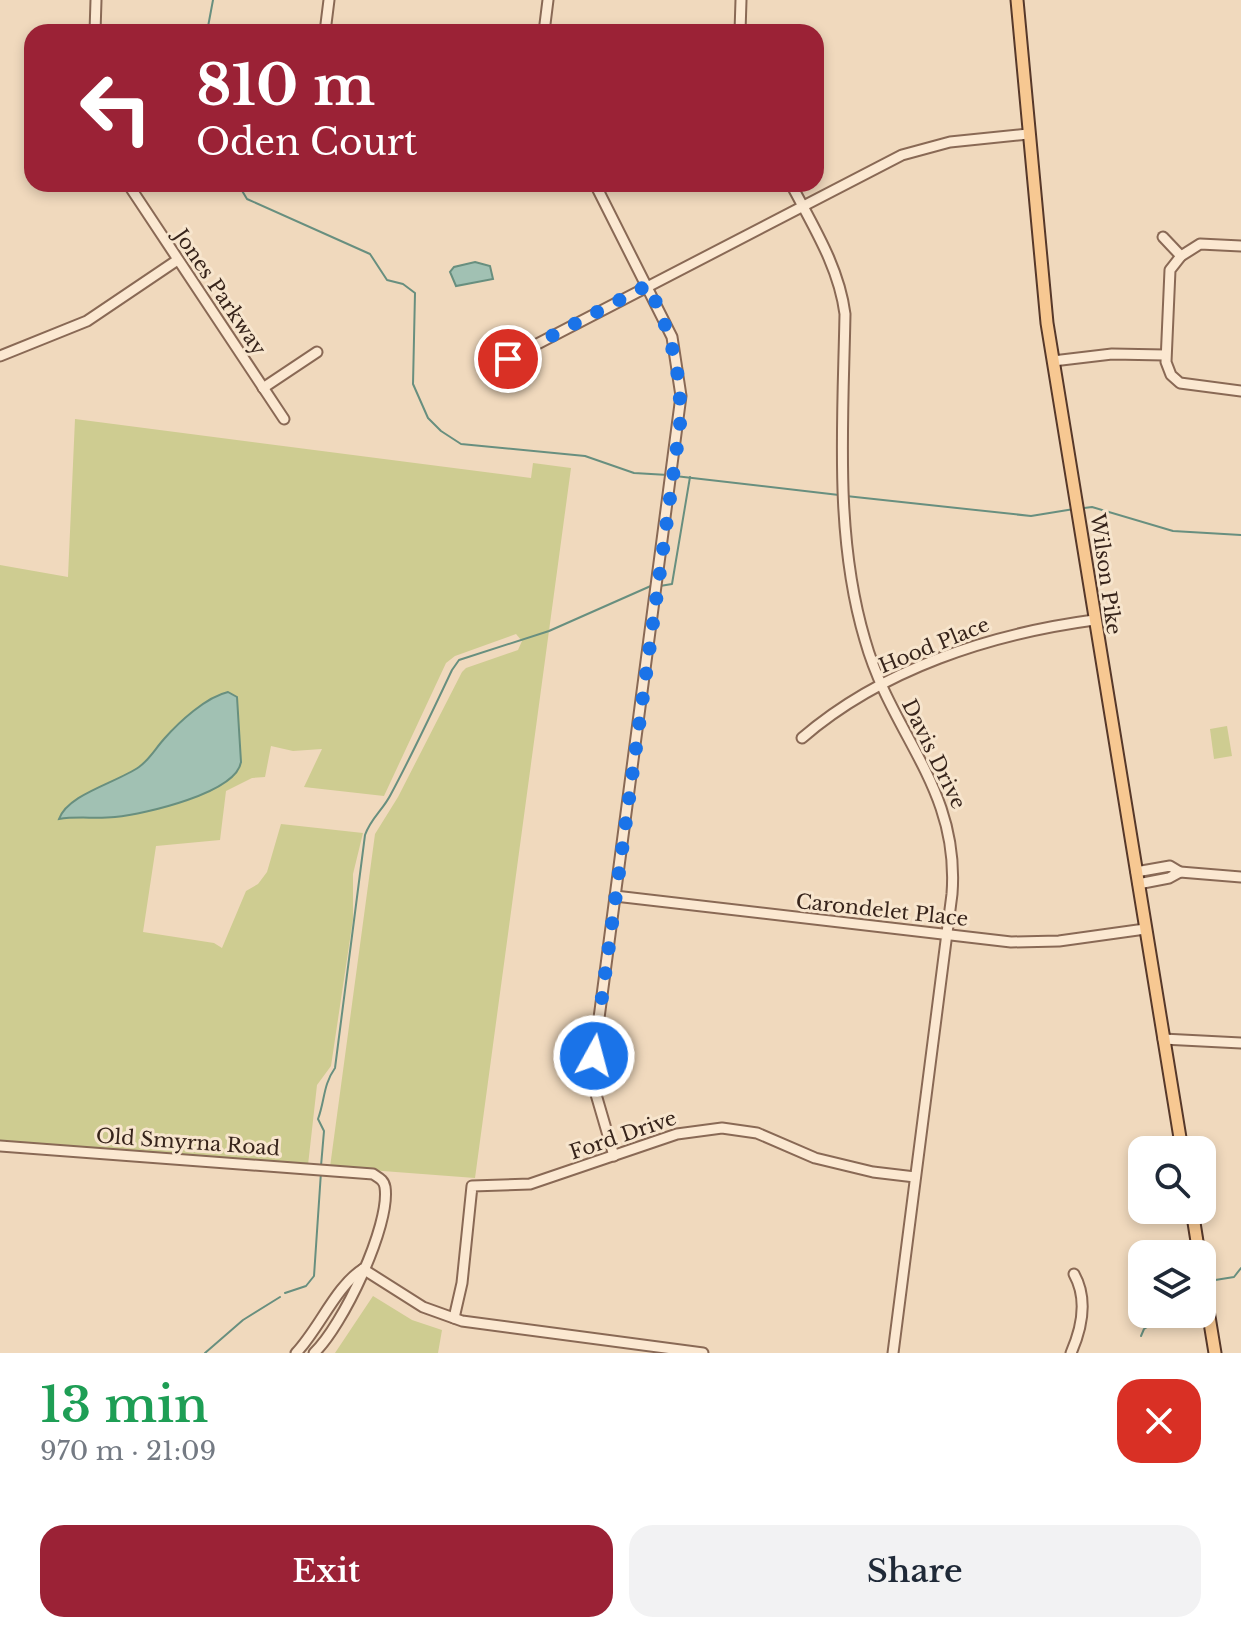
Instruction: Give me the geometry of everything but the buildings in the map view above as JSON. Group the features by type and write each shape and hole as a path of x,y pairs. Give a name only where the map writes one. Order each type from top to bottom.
{"main road":[{"name":"Wilson Pike","path":"1017,0 1053,361 1180,1136"},
{"path":"1211,1328 1215,1353"}],"street":[{"path":"95,24 96,0"},
{"path":"326,24 329,0"},
{"path":"545,24 548,0"},
{"path":"740,24 741,0"},
{"path":"487,370 883,164 928,146 1028,134"},
{"name":"Jones Parkway","path":"133,192 176,261 284,419"},
{"path":"599,192 672,337 681,379 680,425 593,1076 614,1156"},
{"name":"Davis Drive","path":"795,192 842,290 845,495 852,587 880,686 939,796 950,830 954,873 893,1353"},
{"path":"1163,237 1181,256"},
{"path":"1241,246 1200,244 1181,256 1167,281 1165,355 1168,371 1180,383 1241,391"},
{"path":"0,356 87,321 176,261"},
{"path":"263,388 317,352"},
{"path":"1053,361 1112,354 1165,355"},
{"name":"Hood Place","path":"802,738 842,705 989,640 1041,627 1094,620"},
{"path":"1137,878 1170,866 1180,872 1241,877"},
{"name":"Carondelet Place","path":"615,896 947,936 1042,943 1145,929"},
{"path":"1163,1039 1241,1043"},
{"name":"Ford Drive","path":"454,1318 463,1275 472,1186 530,1184 677,1134 722,1128 757,1133 815,1158 859,1169 915,1177"},
{"name":"Old Smyrna Road","path":"0,1146 373,1174 381,1179 385,1190 378,1231 363,1269"},
{"path":"363,1269 423,1307 454,1318 703,1353"},
{"path":"296,1353 321,1324 347,1283 363,1269"},
{"path":"314,1353 345,1312 363,1269"},
{"path":"1071,1353 1081,1324 1082,1304 1074,1274"}],"shaded area":[{"path":"475,262 490,266 493,279 456,286 450,272 454,267"},
{"path":"75,419 531,478 533,463 571,468 475,1178 330,1167 375,834 398,797 462,672 518,650 522,641 516,634 455,656 446,663 384,796 304,787 322,749 293,751 271,746 265,777 252,778 226,791 220,840 156,846 143,932 214,943 222,948 246,891 258,884 267,872 281,824 363,833 353,874 353,919 331,1066 317,1085 308,1165 0,1140 0,565 68,577"},
{"path":"228,692 237,697 241,762 235,773 223,783 187,800 147,812 115,817 59,819 64,810 82,796 139,767 185,718 211,699"},
{"path":"1227,726 1232,756 1214,759 1210,729"},
{"path":"373,1296 412,1320 442,1330 438,1353 335,1353"}],"waterway":[{"path":"208,24 213,0"},
{"path":"243,192 247,199 370,254 387,280 403,284 415,293 413,384 428,418 441,431 461,444 585,456 634,473 668,475"},
{"path":"675,476 839,495"},
{"path":"660,586 672,584 690,477"},
{"path":"846,496 1031,516 1074,509"},
{"path":"1084,508 1092,507 1173,531 1241,535"},
{"path":"321,1166 324,1131 318,1119 326,1087 335,1068 365,835 388,800 452,670 459,660 549,631 653,585"},
{"path":"285,1293 306,1286 314,1276 321,1172"},
{"path":"1216,1280 1234,1277 1241,1268"},
{"path":"205,1353 243,1320 280,1297"},
{"path":"1141,1336 1146,1328"}],"route":[{"path":"508,359 648,285 672,337 681,379 680,425 594,1056"}]}
